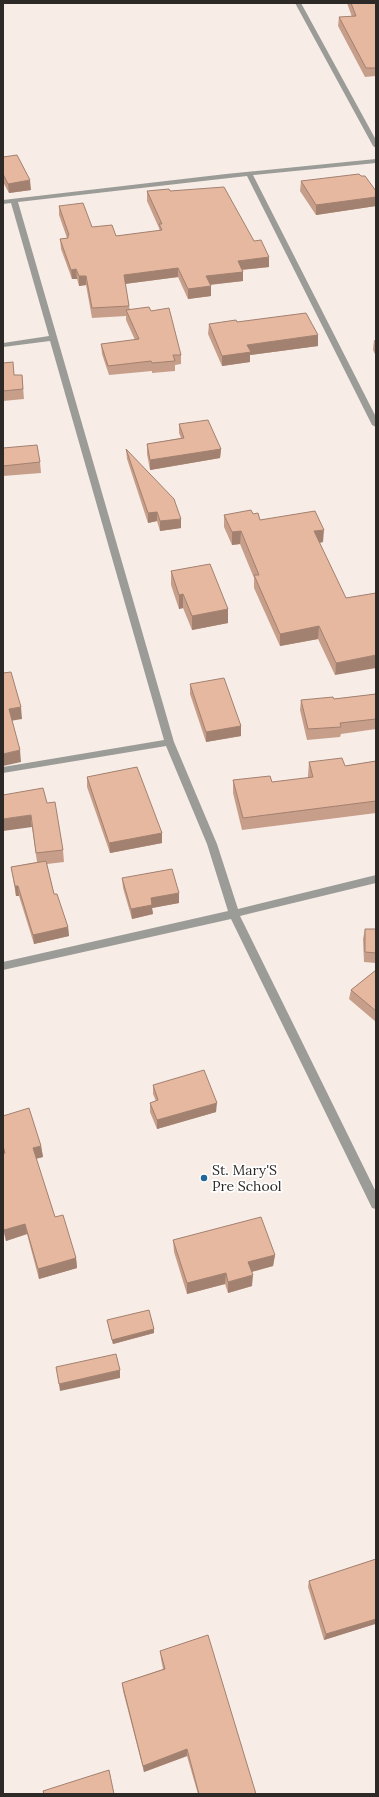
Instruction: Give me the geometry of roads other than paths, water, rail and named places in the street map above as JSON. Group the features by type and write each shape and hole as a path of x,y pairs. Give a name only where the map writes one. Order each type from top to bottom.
{"street":[{"path":"298,3 376,146"},
{"path":"3,202 376,161"},
{"path":"249,174 300,272 376,426"},
{"path":"14,201 169,742 212,844 234,914 376,1204"},
{"path":"3,345 53,338"},
{"path":"3,770 169,742"},
{"path":"3,966 234,914 376,879"}],"place":[{"name":"St. Mary'S Pre School","path":"204,1178"}]}
